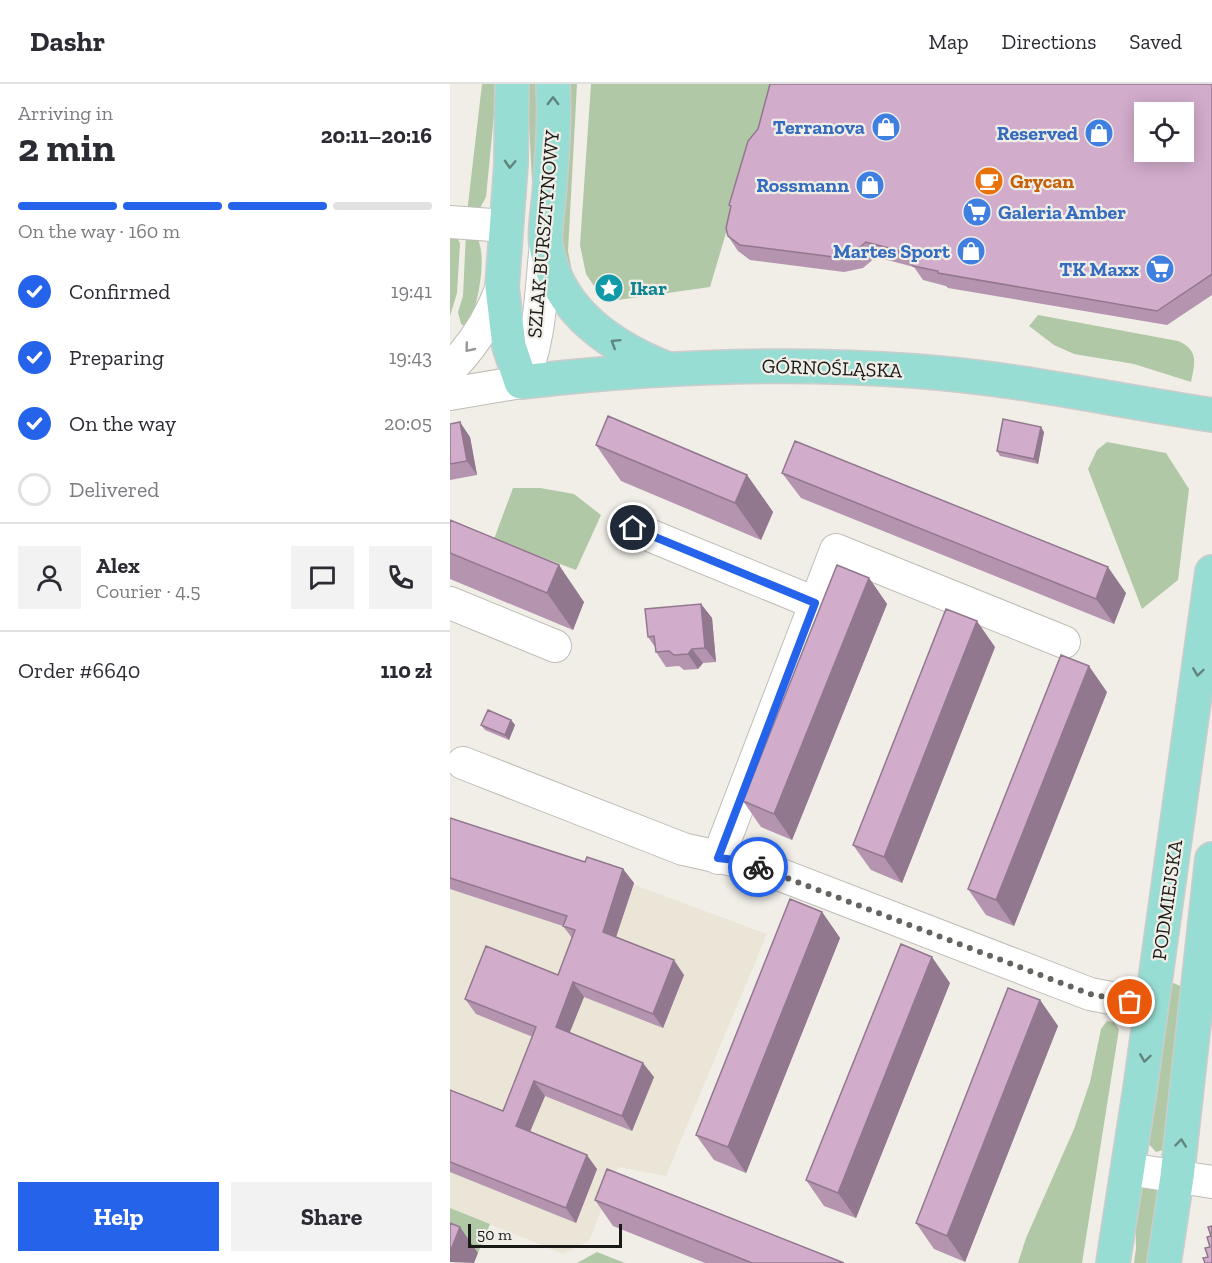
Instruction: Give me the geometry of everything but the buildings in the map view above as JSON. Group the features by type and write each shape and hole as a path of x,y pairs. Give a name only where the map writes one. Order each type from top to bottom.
{"main road":[{"name":"SZLAK BURSZTYNOWY","path":"512,84 511,164 502,287 509,346 521,382"},
{"name":"SZLAK BURSZTYNOWY","path":"546,244 553,133 553,84"},
{"path":"546,244 552,270 562,290 585,320 622,347 667,369"},
{"name":"GÓRNOŚLĄSKA","path":"521,382 667,369 776,366 916,371 1005,381 1212,415"},
{"name":"PODMIEJSKA","path":"1113,1263 1152,1006 1212,572"},
{"name":"PODMIEJSKA","path":"1164,1263 1177,1178 1212,859"}],"street":[{"path":"450,222 506,226"},
{"name":"SZLAK BURSZTYNOWY","path":"521,382 534,344 546,244"},
{"path":"450,369 476,340 496,304 502,287"},
{"name":"GÓRNOŚLĄSKA","path":"450,394 521,382"},
{"path":"633,528 815,603"},
{"path":"718,858 836,550 1064,642"},
{"path":"450,603 555,646"},
{"path":"463,763 683,849 755,865 1094,995 1152,1006"},
{"path":"1128,1169 1212,1182"}],"shaded area":[{"path":"450,829 597,871 767,934 666,1176 618,1167 589,1241 563,1254 450,1208"}],"green space":[{"path":"482,84 497,84 486,197 480,208 467,213"},
{"path":"527,84 542,84 534,184 532,181"},
{"path":"568,84 577,84 568,251 572,271 584,293 575,299 558,238"},
{"path":"591,84 784,84 737,196 710,287 618,300 599,293 586,274 580,245"},
{"path":"466,233 476,236 482,255 478,295 468,328 461,324 458,312 463,296"},
{"path":"450,237 457,238 460,243 457,293 450,316"},
{"path":"1038,315 1178,341 1189,349 1194,358 1191,382 1134,364 1074,354 1054,345 1029,326"},
{"path":"1107,442 1166,453 1189,489 1178,580 1142,609 1088,469 1097,450"},
{"path":"513,488 540,488 574,494 601,515 576,570 494,539"},
{"path":"1174,983 1182,987 1168,1144 1163,1150 1156,1152 1145,1140 1166,988"},
{"path":"1107,1021 1114,1022 1119,1029 1082,1263 1018,1263 1026,1238 1074,1129 1090,1082 1101,1029"},
{"path":"1143,1183 1163,1189 1151,1263 1134,1263 1135,1199"},
{"path":"450,1208 490,1224 478,1253 450,1242"},
{"path":"597,1252 625,1263 577,1263"}],"way so far":[{"path":"758,867 1090,994 1130,1002"}],"place":[{"name":"Terranova","path":"886,127"},
{"name":"Reserved","path":"1099,133"},
{"name":"Grycan","path":"989,181"},
{"name":"Rossmann","path":"870,185"},
{"name":"Galeria Amber","path":"977,212"},
{"name":"Martes Sport","path":"971,251"},
{"name":"TK Maxx","path":"1160,269"},
{"name":"Ikar","path":"609,288"}],"route":[{"path":"633,528 815,603 718,858 758,867"}]}
